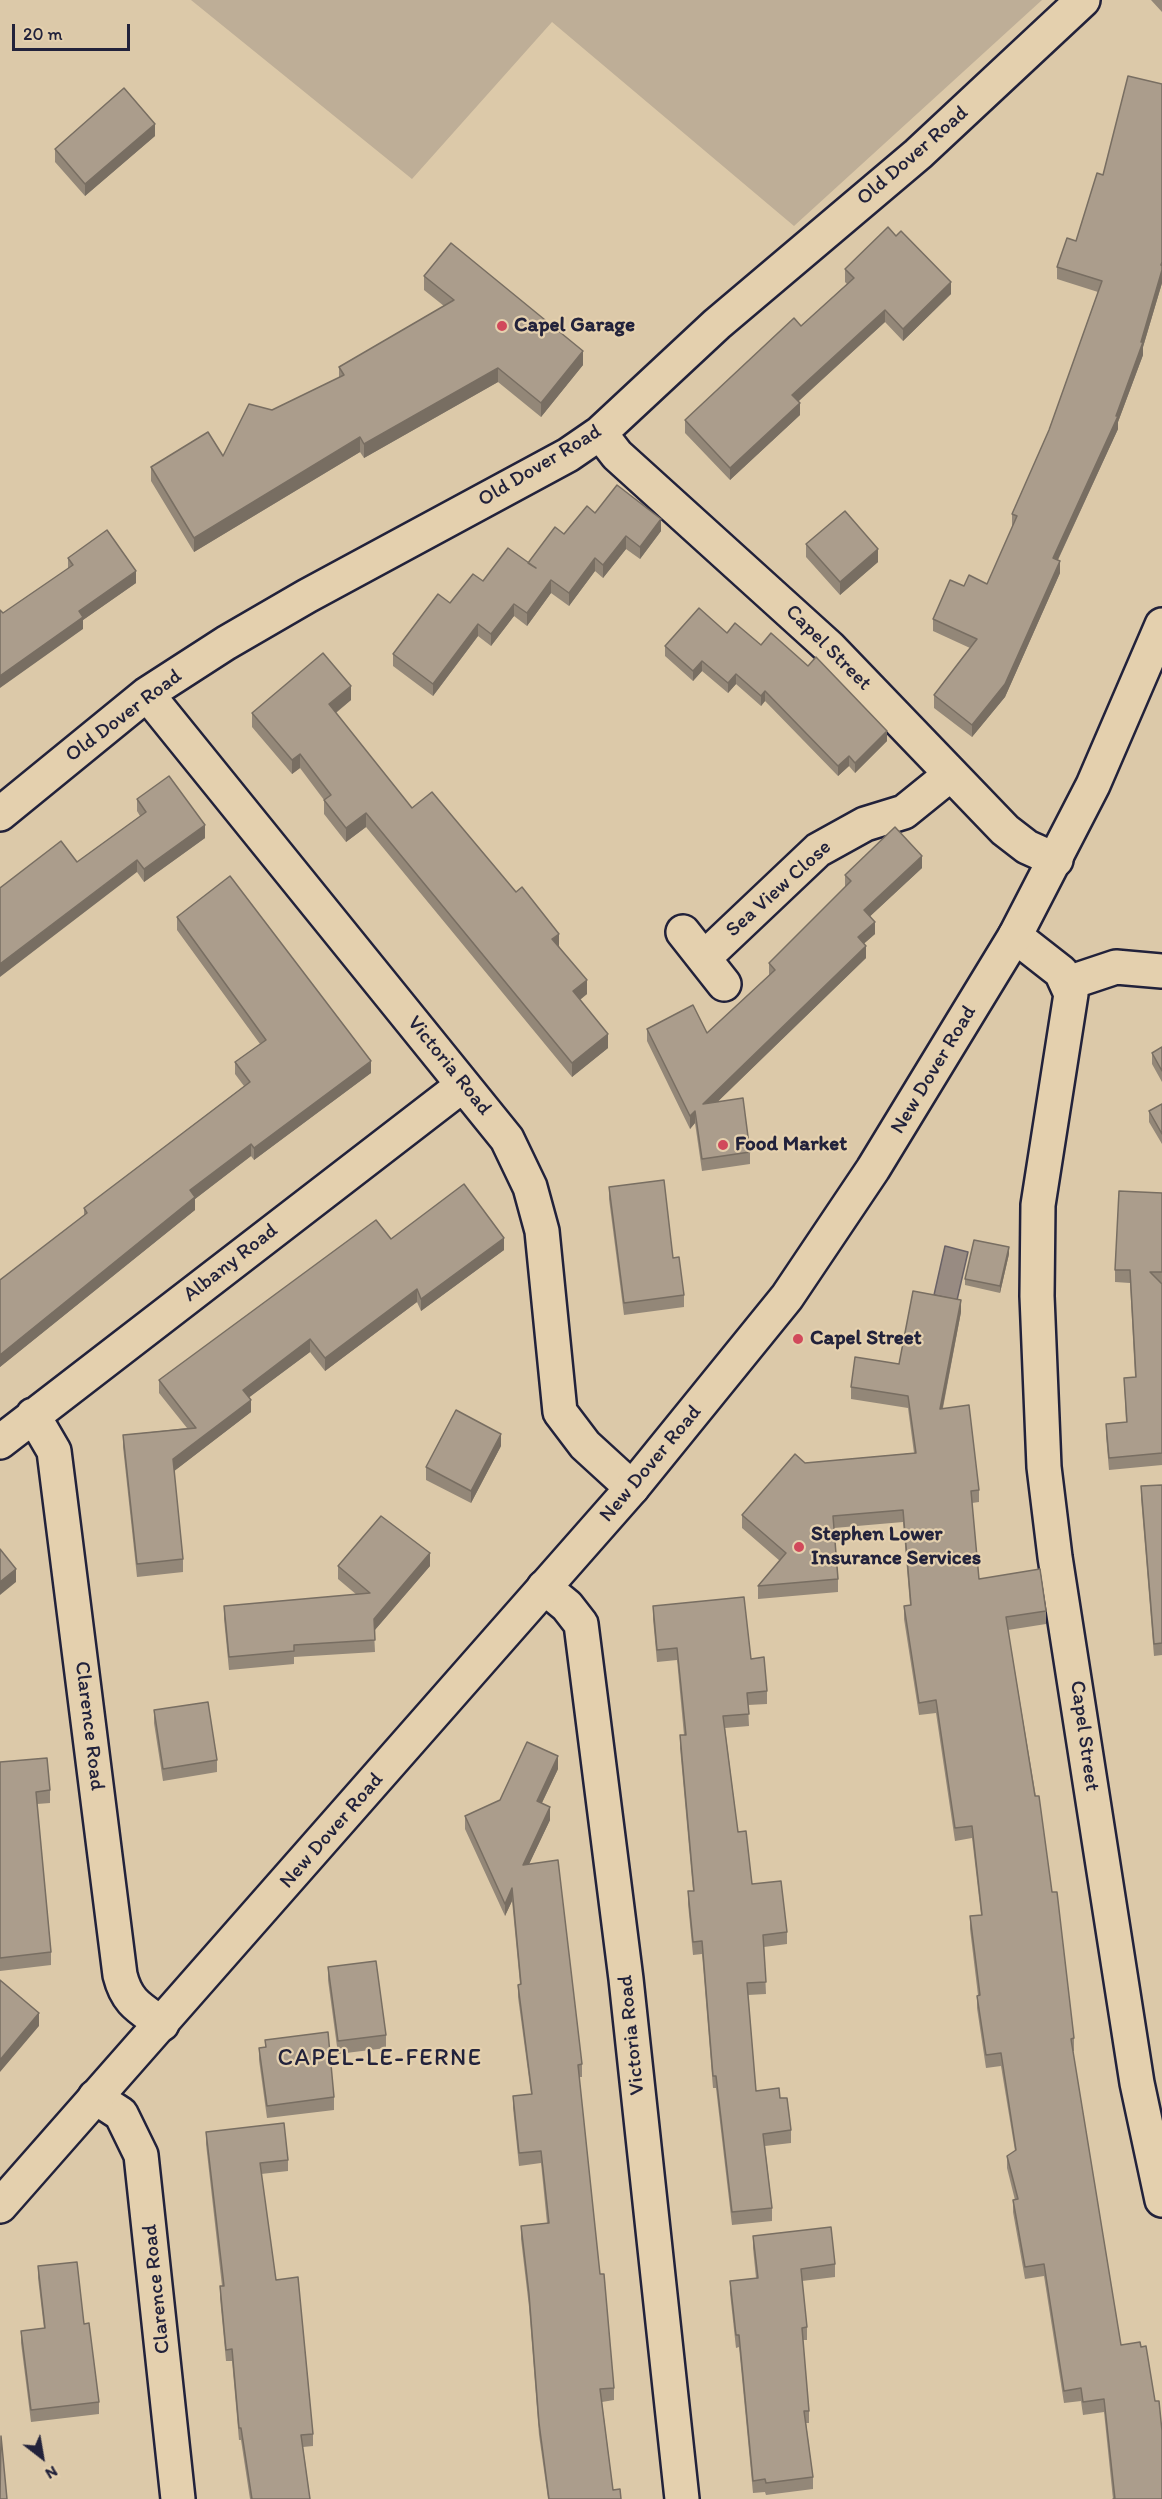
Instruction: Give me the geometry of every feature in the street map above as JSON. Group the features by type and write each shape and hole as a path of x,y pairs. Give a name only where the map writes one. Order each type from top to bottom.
{"street":[{"name":"Old Dover Road","path":"0,814 147,694 307,596 568,454 600,433 717,324 918,154 1083,0"},
{"name":"Capel Street","path":"600,433 630,466 829,647 1016,840 1056,860"},
{"name":"New Dover Road","path":"0,2206 632,1488 787,1297 873,1169 1015,936 1093,785 1162,625"},
{"name":"Victoria Road","path":"147,694 507,1138 523,1171 537,1209 546,1256 560,1412 585,1445 632,1488"},
{"name":"Sea View Close","path":"704,958 818,850 855,828 904,812 951,774"},
{"path":"683,932 724,984"},
{"path":"1015,936 1061,972 1068,983 1116,967 1162,971"},
{"name":"Capel Street","path":"1068,983 1071,994 1069,1013 1038,1205 1037,1296 1044,1467 1055,1557 1137,2084 1162,2200"},
{"name":"Albany Road","path":"0,1442 463,1085"},
{"name":"Clarence Road","path":"33,1415 54,1451 120,1975 131,2002 162,2024"},
{"name":"Victoria Road","path":"544,1587 567,1606 581,1624 626,1979 682,2499"},
{"name":"Clarence Road","path":"95,2097 121,2114 141,2155 178,2499"}],"shaded area":[{"path":"191,0 1042,0 794,226 552,22 412,179"},
{"path":"945,1246 968,1252 957,1300 934,1295"}],"building":[{"path":"1128,76 1162,84 1162,270 1141,342 1143,342 1116,416 1118,416 1053,558 1060,561 1005,684 972,725 934,695 977,639 933,619 950,580 964,586 969,575 987,584 1017,516 1012,514 1049,430 1102,281 1057,267 1067,238 1076,241 1097,173 1103,175"},
{"path":"124,88 155,124 85,184 55,149"},
{"path":"888,227 896,236 901,231 951,282 903,329 885,310 792,395 800,403 730,468 685,420 794,318 801,326 854,278 845,269"},
{"path":"451,243 583,351 541,403 498,368 364,444 360,437 194,538 151,467 208,432 223,456 249,404 272,410 344,375 339,367 454,300 424,276"},
{"path":"617,485 661,519 640,547 626,536 603,565 595,558 569,593 551,580 527,613 514,604 491,634 478,624 433,684 393,654 438,594 450,603 473,574 483,581 508,548 528,563 555,527 564,534 587,506 595,513"},
{"path":"845,511 878,549 840,582 806,544"},
{"path":"107,530 136,571 79,611 83,617 0,676 0,610 3,613 73,565 68,558"},
{"path":"699,608 727,633 735,623 761,645 771,633 808,666 816,657 887,731 855,763 849,756 838,766 765,691 761,696 736,674 728,683 702,661 693,671 665,646"},
{"path":"323,653 351,686 329,704 412,808 432,792 516,892 522,887 559,934 552,939 587,980 573,991 608,1034 572,1063 366,813 346,828 324,800 331,795 300,754 292,760 252,713"},
{"path":"169,776 205,825 144,869 137,860 0,964 0,888 61,841 77,862 146,812 137,799"},
{"path":"895,827 922,856 864,910 875,922 858,937 866,946 703,1104 743,1098 750,1152 702,1159 695,1111 690,1116 647,1029 693,1005 707,1033 775,970 769,963 851,881 845,875"},
{"path":"230,876 371,1061 254,1148 251,1144 190,1190 195,1197 0,1355 0,1280 87,1213 84,1208 250,1082 235,1062 266,1040 177,917"},
{"path":"1162,1047 1162,1071 1152,1053"},
{"path":"1162,1104 1162,1134 1149,1111"},
{"path":"664,1180 673,1258 679,1257 684,1295 624,1303 609,1187"},
{"path":"464,1184 504,1238 421,1299 417,1289 325,1358 310,1339 243,1390 251,1400 173,1459 183,1559 137,1564 123,1435 196,1428 159,1380 376,1220 391,1239"},
{"path":"1119,1191 1162,1193 1162,1272 1150,1272 1162,1284 1162,1453 1109,1458 1106,1424 1127,1422 1124,1378 1136,1377 1130,1270 1115,1270"},
{"path":"974,1240 1009,1247 1000,1286 965,1279"},
{"path":"913,1291 961,1300 940,1409 969,1405 979,1490 971,1491 979,1579 1040,1569 1046,1611 1006,1617 1035,1796 1039,1796 1052,1892 1057,1892 1074,2038 1071,2039 1121,2345 1140,2342 1141,2347 1146,2346 1155,2401 1159,2401 1162,2431 1162,2499 1115,2499 1104,2399 1083,2402 1081,2388 1064,2391 1044,2264 1025,2267 1013,2200 1018,2199 1007,2156 1016,2150 1001,2053 986,2055 977,1996 980,1995 970,1916 982,1915 972,1826 955,1828 936,1700 919,1703 904,1606 911,1605 903,1510 833,1516 838,1579 758,1586 786,1553 742,1515 795,1454 805,1463 916,1453 908,1396 851,1387 855,1357 899,1364"},
{"path":"456,1410 501,1434 471,1491 426,1467"},
{"path":"1162,1485 1162,1643 1154,1644 1141,1486"},
{"path":"381,1516 430,1553 374,1619 375,1640 294,1645 294,1651 229,1657 224,1606 370,1593 338,1566"},
{"path":"0,1549 16,1569 0,1582"},
{"path":"744,1597 751,1659 764,1657 767,1691 747,1693 749,1714 723,1716 738,1832 746,1831 752,1884 781,1881 787,1932 763,1935 766,1982 747,1983 756,2091 779,2088 780,2098 787,2098 791,2130 763,2134 772,2208 732,2212 716,2076 713,2076 702,1941 693,1942 688,1891 694,1891 680,1735 686,1735 677,1648 657,1650 653,1606"},
{"path":"208,1702 217,1760 163,1769 154,1710"},
{"path":"527,1742 558,1756 537,1801 550,1807 523,1865 558,1860 582,2064 578,2065 600,2274 604,2274 614,2388 600,2389 613,2490 620,2489 621,2499 549,2499 539,2423 521,2226 549,2223 541,2151 519,2153 513,2096 532,2094 518,1985 521,1984 512,1888 505,1904 465,1816 500,1800"},
{"path":"47,1758 50,1790 36,1792 51,1952 0,1958 0,1762"},
{"path":"376,1961 386,2035 338,2041 328,1967"},
{"path":"0,1980 39,2013 0,2060"},
{"path":"328,2032 334,2097 267,2106 259,2048 266,2047 265,2040"},
{"path":"284,2123 288,2160 260,2163 276,2280 298,2277 313,2434 301,2435 310,2499 252,2499 241,2428 239,2428 232,2349 226,2350 220,2286 224,2286 206,2132"},
{"path":"831,2227 835,2264 801,2269 807,2327 802,2328 809,2411 804,2411 813,2477 766,2483 765,2479 753,2481 739,2335 736,2335 730,2281 758,2278 753,2236"},
{"path":"77,2262 84,2324 89,2323 99,2402 31,2410 21,2331 45,2328 38,2266"},
{"path":"1,2436 7,2499 0,2499"}],"place":[{"name":"Capel Garage","path":"502,326"},
{"name":"Food Market","path":"723,1145"},
{"name":"Capel Street","path":"798,1339"},
{"name":"Stephen Lower Insurance Services","path":"799,1547"}],"district":[{"name":"CAPEL-LE-FERNE","path":"380,2059"}]}
